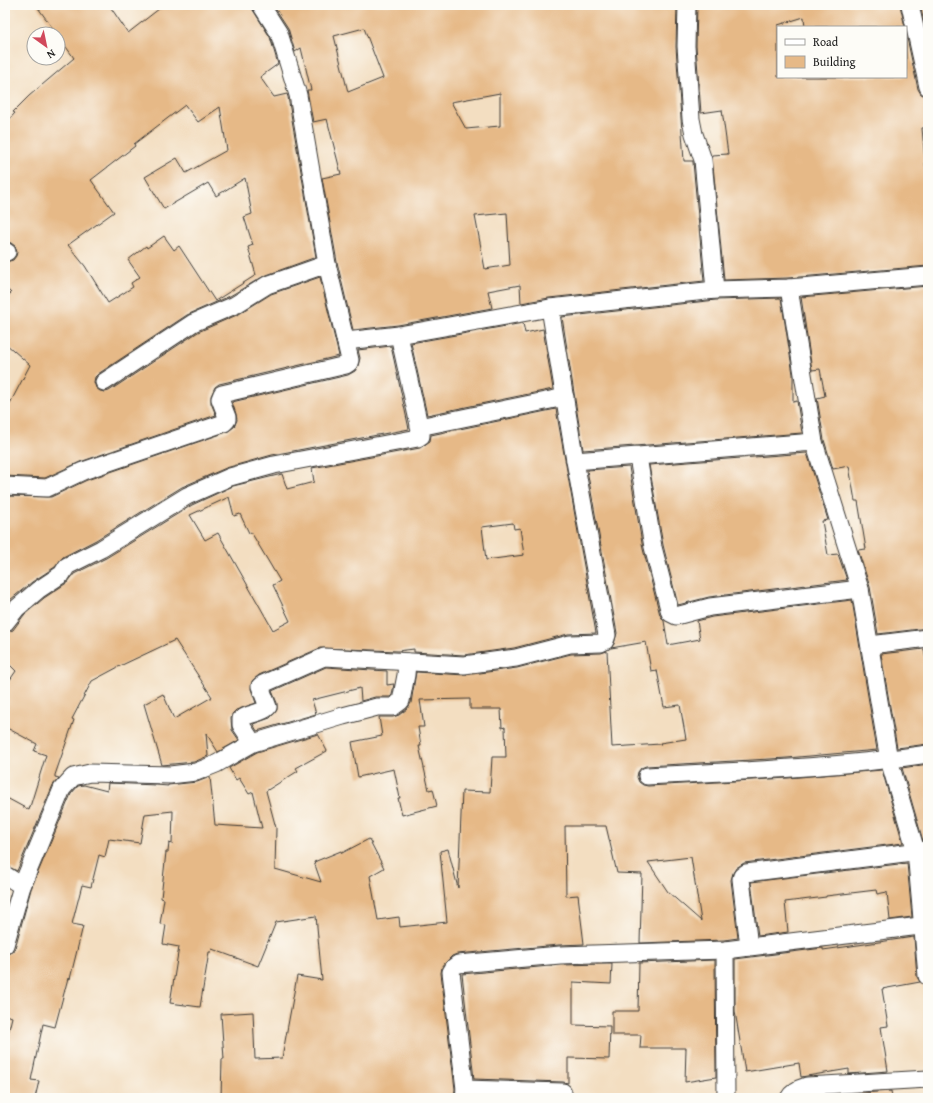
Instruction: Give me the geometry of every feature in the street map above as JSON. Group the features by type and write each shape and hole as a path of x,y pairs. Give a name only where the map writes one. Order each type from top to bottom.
{"street":[{"path":"5,486 47,488 83,471 224,423 227,420 227,417 220,399 222,394 346,365 350,360 327,264 298,95 279,33 261,5"},
{"path":"687,5 686,46 692,120 703,160 714,290"},
{"path":"910,5 928,87"},
{"path":"104,382 193,323 235,306 267,285 327,264"},
{"path":"346,341 399,335 550,308 714,290 789,288 928,276"},
{"path":"789,288 814,442 860,589 889,760 922,851 927,976"},
{"path":"253,744 241,725 241,720 245,716 265,710 268,707 260,686 324,657 464,665 516,658 570,644 601,643 605,641 607,635 575,460 550,308"},
{"path":"5,623 17,608 38,590 62,574 67,566 101,549 187,496 230,477 274,465 418,438 421,434 399,335"},
{"path":"419,427 565,397"},
{"path":"575,460 638,457 814,442"},
{"path":"638,457 653,547 670,613 676,616 710,608 860,589"},
{"path":"870,646 928,638"},
{"path":"5,945 22,886 62,789 73,777 90,773 170,775 196,772 216,764 253,744 377,707 393,707 401,701 407,662"},
{"path":"646,776 806,767 889,760 928,754"},
{"path":"749,947 741,879 742,876 746,874 922,851"},
{"path":"5,874 22,886"},
{"path":"563,1092 465,1094 451,972 454,967 458,964 560,955 725,950 925,926"},
{"path":"725,950 726,1098"},
{"path":"789,1098 800,1088 808,1086 928,1079"}],"building":[{"path":"36,5 109,5 128,33 164,5 251,5 270,37 278,64 260,77 274,97 287,94 288,97 316,257 264,276 230,296 187,315 98,374 95,377 94,382 96,388 100,391 109,391 198,332 239,314 271,294 320,277 339,356 219,384 215,387 211,396 211,403 216,415 80,462 45,478 5,476 5,413 30,365 5,343 5,299 11,293 5,287 5,262 13,260 17,252 15,246 5,241 5,124 15,113 13,112 29,96 74,58 66,47 66,26 51,26","holes":["185,105 198,122 220,107 227,150 186,173 177,158 145,177 164,209 208,183 216,196 245,178 252,214 244,217 253,245 248,247 256,275 215,301 179,246 174,250 164,236 147,248 146,246 128,260 140,277 131,283 133,287 108,303 85,266 68,245 114,212 91,180 135,146 134,144"]},
{"path":"273,5 620,5 620,7 649,7 649,5 677,5 676,47 684,161 693,161 704,281 549,298 521,303 520,285 488,291 492,308 398,325 353,330 337,262 322,178 341,174 327,119 313,122 307,90 311,90 301,48 295,52 288,28","holes":["364,28 383,78 348,92 334,36","500,93 500,126 466,129 451,102","507,213 510,265 485,269 475,216"]},
{"path":"697,5 900,5 905,26 805,26 804,17 778,25 777,78 907,78 907,38 918,89 921,94 928,97 928,127 922,128 926,173 928,172 928,266 788,278 724,280 712,155 728,154 722,110 701,113 696,46"},
{"path":"920,5 928,5 928,40"},
{"path":"928,286 928,628 878,634 870,587 858,550 866,549 858,501 855,501 849,466 833,469 824,440 817,398 825,396 820,369 812,370 801,297"},
{"path":"781,298 793,374 793,402 797,401 802,433 583,450 562,317 716,300"},
{"path":"523,323 525,333 543,329 553,389 427,415 411,343"},
{"path":"391,346 409,429 272,455 226,468 182,487 96,540 63,557 55,567 32,582 10,600 5,607 5,496 51,497 87,480 227,432 234,427 237,420 232,402 348,375 355,371 358,366 360,358 358,350"},
{"path":"556,409 596,633 568,634 514,648 464,655 414,652 414,649 398,651 320,648 259,675 252,681 251,689 256,703 236,710 232,714 232,730 239,740 218,752 206,733 208,756 194,762 162,765 144,704 163,694 174,719 212,697 175,640 92,681 72,719 74,720 55,775 55,777 59,778 53,785 17,871 5,865 5,797 29,810 46,755 34,751 37,744 5,727 5,687 16,671 5,660 5,633 13,630 24,615 44,598 68,582 74,574 106,558 192,505 233,486 282,474 287,489 314,482 312,468 420,448 430,441 431,435","holes":["229,497 234,516 240,514 249,533 251,532 280,581 273,585 290,621 273,630 218,533 205,540 190,515","513,523 514,529 520,528 524,555 486,560 482,527"]},
{"path":"807,453 828,520 822,521 828,555 838,554 847,580 709,597 678,605 663,545 649,465"},
{"path":"629,467 643,549 660,615 664,621 668,645 700,639 697,621 712,617 852,600 877,750 787,758 646,766 641,768 638,772 637,777 639,782 648,786 788,778 882,770 903,843 744,863 736,868 731,880 738,938 724,940 640,943 642,874 617,873 606,826 565,826 566,896 578,895 584,944 457,954 452,956 446,962 442,967 441,973 455,1089 454,1098 221,1098 222,1059 224,1059 221,1014 253,1012 255,1059 282,1058 297,976 322,980 316,916 276,922 258,966 212,949 211,952 209,952 200,1007 170,1003 179,947 163,944 166,925 160,924 164,899 161,898 166,852 168,852 169,843 172,844 173,811 145,814 140,843 109,839 105,857 99,855 91,887 82,885 72,924 83,926 70,979 68,978 55,1027 43,1024 31,1080 39,1081 35,1098 5,1098 5,1046 12,1017 5,1015 5,955 12,952 15,948 31,889 71,794 78,786 84,785 107,791 108,783 168,786 197,782 210,777 215,825 262,828 253,792 249,794 239,778 236,780 229,768 257,752 318,734 327,751 296,768 298,771 266,791 276,828 275,869 321,882 314,862 341,851 342,853 369,839 384,868 370,876 378,920 399,917 400,927 447,922 440,851 448,849 458,888 462,791 490,792 492,757 506,757 505,727 502,728 501,709 470,709 470,699 420,700 424,727 418,727 421,746 419,746 429,790 433,789 437,806 402,815 394,769 358,777 352,742 382,736 379,717 393,717 399,715 407,709 411,703 416,672 465,675 517,668 571,654 601,653 607,651 612,747 661,744 660,743 686,739 680,705 664,707 657,670 651,671 646,642 611,648 614,644 617,633 587,470","holes":["691,857 701,921 668,892 648,862"]},
{"path":"924,649 928,672 928,744 897,748 881,654"},
{"path":"326,667 387,671 387,685 394,684 392,695 390,697 375,697 361,701 360,688 312,700 316,714 257,731 253,724 270,718 277,710 277,703 272,691"},
{"path":"928,764 928,840 923,841 902,768"},
{"path":"907,863 912,917 890,920 887,892 877,894 876,890 826,896 785,902 788,932 758,936 751,882"},
{"path":"914,937 917,977 920,982 882,989 888,1026 881,1027 888,1071 849,1074 849,1069 801,1077 799,1063 745,1072 735,1011 735,959 823,948 823,950"},
{"path":"715,960 716,1077 685,1082 686,1048 640,1048 641,1035 612,1035 612,1011 638,1011 639,963"},
{"path":"612,964 611,984 573,982 573,1025 610,1026 609,1059 568,1058 568,1083 474,1079 462,974 561,965"},
{"path":"891,1091 892,1098 849,1098 849,1094"}]}
